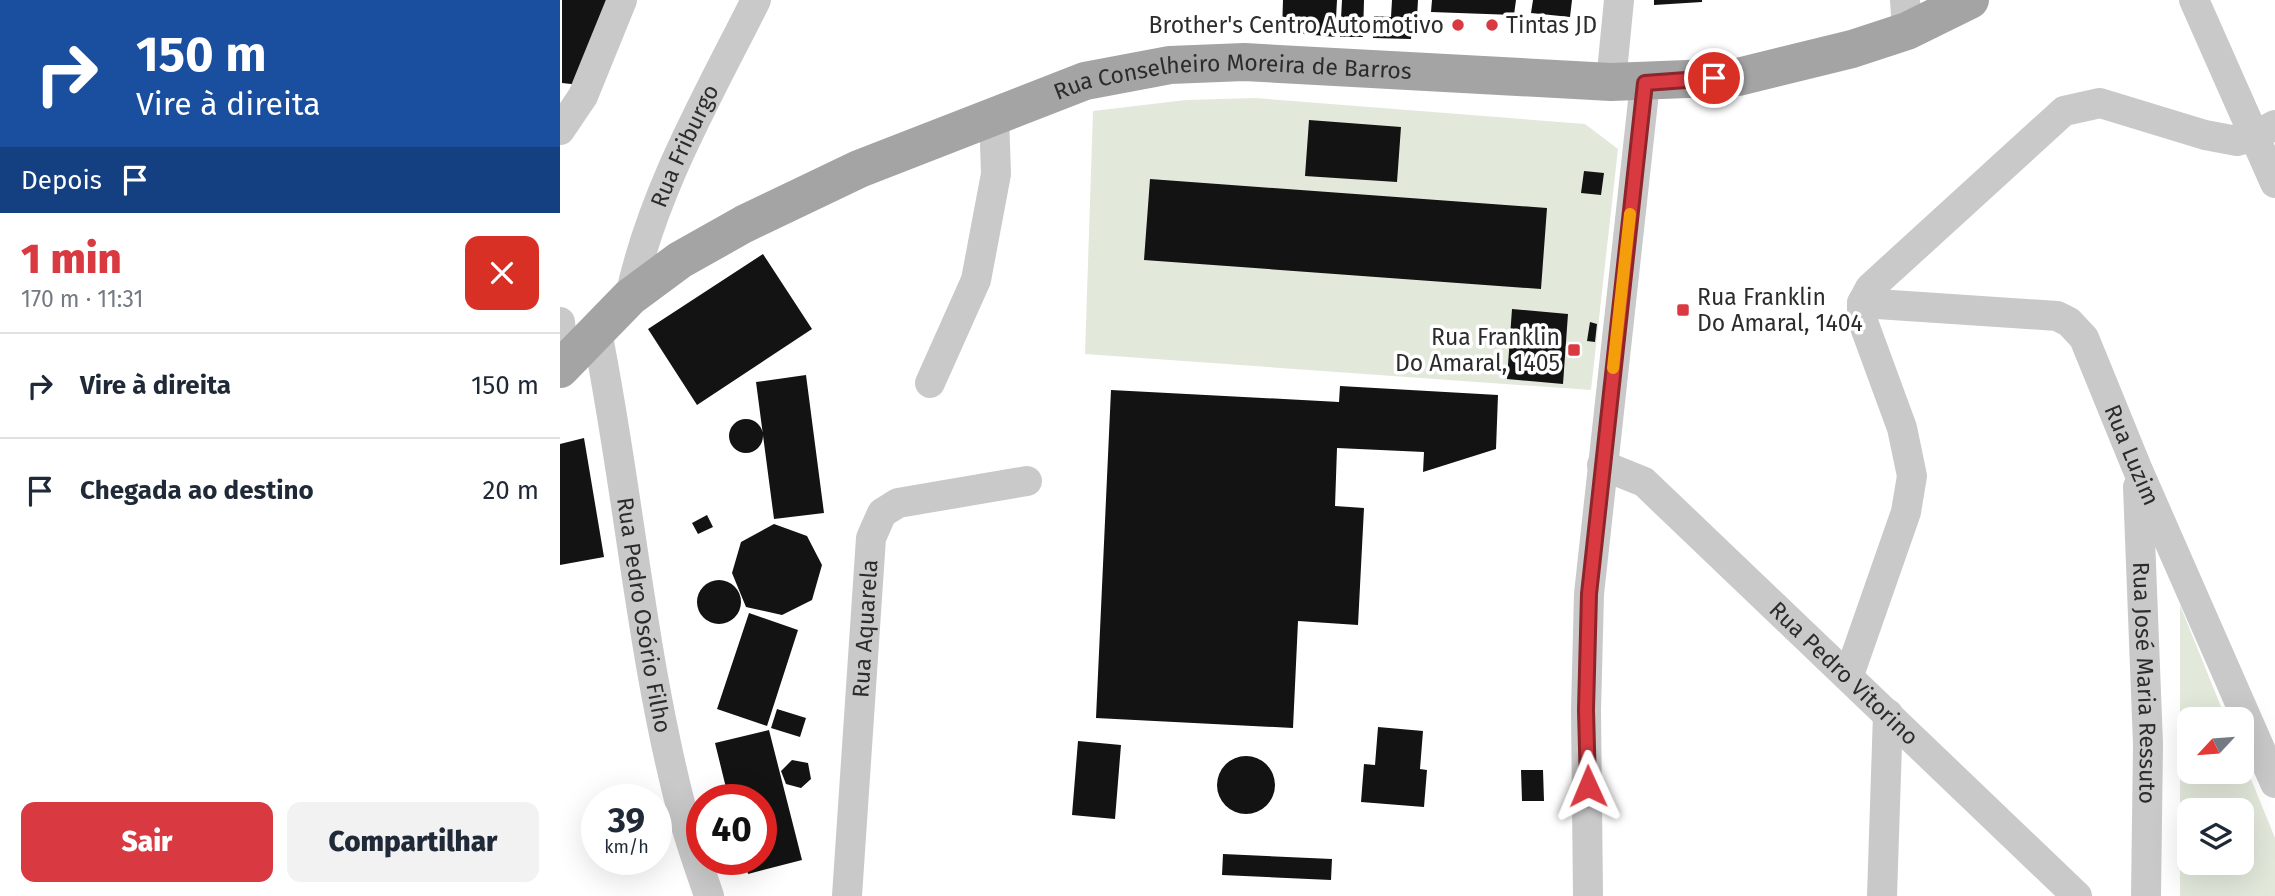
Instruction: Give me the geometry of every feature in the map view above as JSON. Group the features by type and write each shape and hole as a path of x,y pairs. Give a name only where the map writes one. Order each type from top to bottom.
{"main road":[{"name":"Rua Conselheiro Moreira de Barros","path":"562,367 630,297 680,260 744,223 859,169 1085,81 1170,65 1244,62 1628,83 1738,77 1852,50 1906,16 1970,0"}],"street":[{"path":"560,130 583,96 622,0"},
{"name":"Rua Friburgo","path":"630,297 640,250 657,203 756,0"},
{"path":"1588,896 1586,710 1589,607 1602,465 1628,83 1619,0"},
{"path":"2194,0 2265,131 2275,183"},
{"path":"1849,675 1906,512 1913,476 1902,428 1862,319 1862,303 1870,288 2064,111 2100,103 2205,135 2237,141 2265,131"},
{"path":"930,383 976,280 996,174 994,115"},
{"name":"Rua Luzim","path":"1862,303 2057,316 2069,322 2084,338 2137,468 2275,783"},
{"path":"560,322 562,367"},
{"name":"Rua Pedro Osório Filho","path":"597,332 611,401 649,659 683,816 709,896"},
{"name":"Rua Pedro Vitorino","path":"1602,465 1644,482 1849,675 2077,896"},
{"name":"Rua José Maria Ressuto","path":"2137,468 2148,744 2146,896"},
{"name":"Rua Aquarela","path":"847,896 871,538 876,526 882,513 898,503 1027,481"},
{"path":"1882,896 1888,713"}],"shaded area":[{"path":"1255,98 1585,124 1618,149 1591,390 1085,354 1093,111 1186,100"},
{"path":"2180,605 2221,707 2180,707"},
{"path":"2180,784 2253,784 2275,838 2275,896 2180,896 2180,875 2254,875 2254,798 2180,798"}],"building":[{"path":"562,0 610,0 580,85 562,83"},
{"path":"1283,0 1337,0 1335,37 1282,32"},
{"path":"1342,0 1364,0 1363,37 1340,37"},
{"path":"1392,0 1418,0 1417,17 1412,18 1411,39 1373,38 1374,16 1391,17"},
{"path":"1432,0 1516,0 1514,15 1431,12"},
{"path":"1533,0 1572,0 1570,17 1531,13"},
{"path":"1654,0 1702,0 1702,2 1654,5"},
{"path":"1309,120 1401,127 1397,182 1305,176"},
{"path":"1584,171 1604,173 1601,195 1581,193"},
{"path":"1150,179 1547,208 1541,289 1144,260"},
{"path":"763,254 812,329 697,405 648,329"},
{"path":"1512,309 1568,314 1563,384 1507,379"},
{"path":"1590,322 1597,324 1595,342 1587,341"},
{"path":"806,375 824,513 774,519 756,382"},
{"path":"1340,386 1498,395 1496,449 1423,472 1424,452 1337,448 1335,506 1364,508 1358,625 1298,621 1293,728 1096,718 1111,390 1339,402"},
{"path":"746,419 758,424 763,436 758,448 746,453 734,448 729,436 734,424"},
{"path":"584,438 604,557 560,565 560,444"},
{"path":"707,515 713,527 698,534 692,523"},
{"path":"774,524 807,536 822,565 812,600 782,615 746,607 732,573 741,542"},
{"path":"719,580 734,587 741,602 734,617 719,624 704,617 697,602 704,587"},
{"path":"749,613 798,630 767,726 717,709"},
{"path":"777,709 806,718 800,737 771,728"},
{"path":"1378,727 1423,731 1420,769 1427,770 1424,807 1361,802 1364,764 1375,765"},
{"path":"769,730 802,860 777,866 777,784 725,784 715,743"},
{"path":"1078,741 1121,745 1115,819 1072,815"},
{"path":"1240,756 1252,756 1267,764 1275,779 1275,791 1267,806 1252,814 1240,814 1225,806 1217,791 1217,779 1225,764"},
{"path":"792,760 808,763 811,779 801,788 786,784 781,771"},
{"path":"1521,770 1543,770 1544,801 1522,801"},
{"path":"1223,854 1332,859 1331,880 1222,875"}],"slow traffic":[{"path":"1613,368 1630,214"}],"place":[{"name":"Brother's Centro Automotivo","path":"1458,25"},
{"name":"Tintas JD","path":"1492,25"},
{"name":"Rua Franklin Do Amaral, 1404","path":"1683,310"},
{"name":"Rua Franklin Do Amaral, 1405","path":"1574,350"}],"route":[{"path":"1588,786 1586,710 1589,594 1645,83 1714,78"}]}
